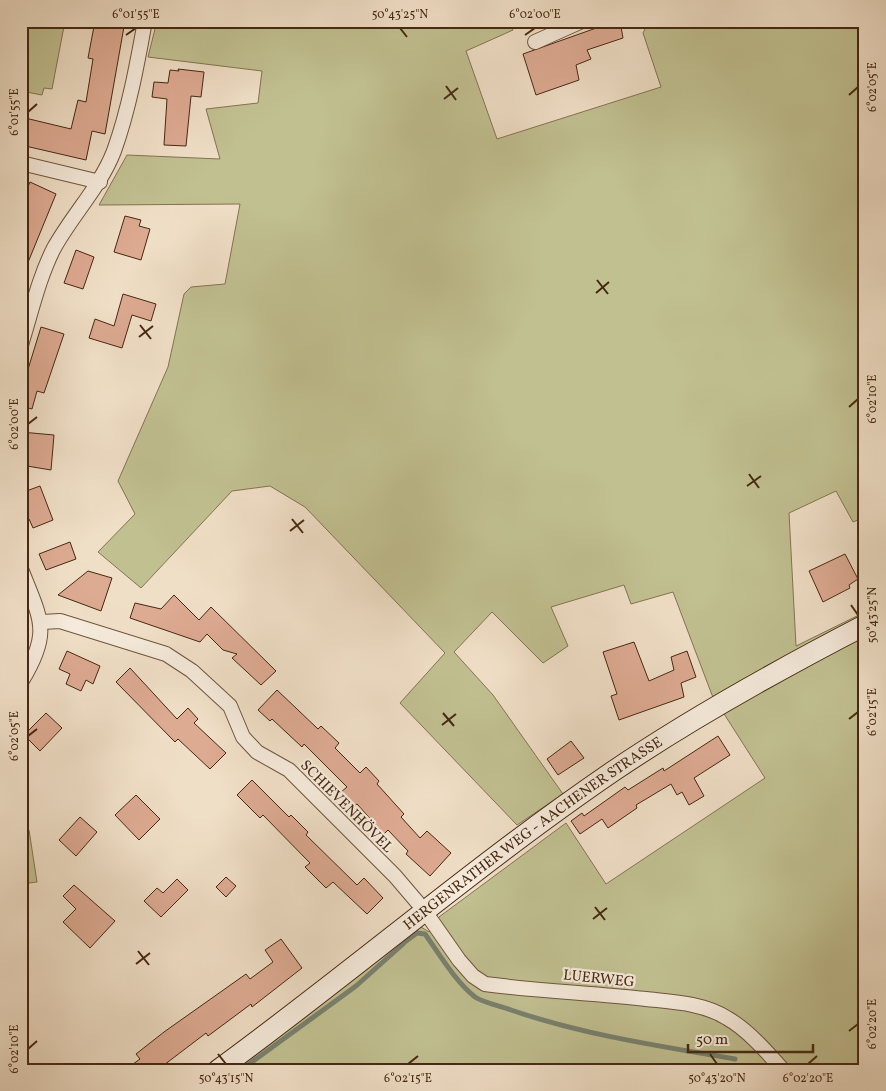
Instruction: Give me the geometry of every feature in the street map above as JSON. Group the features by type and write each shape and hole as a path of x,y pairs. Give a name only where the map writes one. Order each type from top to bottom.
{"street":[{"path":"21,345 53,250 69,223 100,182 114,151 131,95 145,21"},
{"path":"535,42 582,21"},
{"path":"21,163 100,182"},
{"path":"21,569 42,622 39,645 21,682"},
{"name":"SCHIEVENHÖVEL","path":"42,622 60,621 166,654 192,671 230,706 243,737 257,752 289,770 395,876 424,910"},
{"name":"HERGENRATHER WEG - AACHENER STRASSE","path":"218,1070 304,1007 424,910 612,772 761,679 865,625"},
{"name":"LUERWEG","path":"424,910 459,960 473,976 485,984 577,991 688,1004 707,1008 728,1018 783,1070"}],"shaded area":[{"path":"21,21 65,21 52,89 44,88 42,95 21,91"},
{"path":"157,21 510,21 513,30 466,51 497,139 661,87 643,33 649,21 865,21 865,517 853,522 836,491 789,513 796,646 865,612 865,1070 228,1070 418,925 429,932 439,917 566,823 606,884 765,778 712,695 673,592 631,604 624,585 551,607 568,646 543,663 492,612 454,652 493,695 563,794 517,825 400,703 445,653 305,507 270,486 232,491 141,588 98,552 135,514 118,481 168,367 184,294 191,287 225,284 240,204 99,205 127,155 220,159 206,109 258,103 262,71 148,57"},
{"path":"29,830 37,882 21,884 21,831"}],"building":[{"path":"95,21 125,21 105,134 92,131 86,160 21,145 21,117 71,129 78,100 86,102 93,59 88,58"},
{"path":"620,21 623,38 587,50 591,59 576,65 579,80 536,95 523,54"},
{"path":"178,69 204,72 201,97 191,96 186,146 164,145 167,99 152,97 154,82 168,83 170,70 179,71"},
{"path":"30,182 56,194 22,277 21,202"},
{"path":"125,216 141,220 139,226 150,229 141,260 114,252"},
{"path":"76,250 94,257 83,289 64,283"},
{"path":"123,294 156,304 151,321 132,315 122,348 89,338 95,319 114,326"},
{"path":"41,327 64,334 44,393 37,391 32,409 21,406 21,392"},
{"path":"21,432 54,435 51,470 21,465"},
{"path":"40,486 53,520 33,528 29,519 25,520 21,511 21,493"},
{"path":"70,542 76,559 46,570 39,554"},
{"path":"845,554 858,579 849,585 850,588 823,602 809,571"},
{"path":"88,571 112,578 101,611 58,595"},
{"path":"174,595 199,620 211,607 276,671 261,685 232,658 237,654 223,650 207,634 200,642 130,618 135,603 161,609"},
{"path":"634,642 649,681 674,670 671,657 687,651 696,677 681,683 684,697 619,720 611,696 617,694 603,652"},
{"path":"67,651 100,666 93,684 86,680 81,691 66,684 70,674 59,669"},
{"path":"130,668 177,719 188,708 198,719 194,723 226,753 210,769 178,739 175,742 116,682"},
{"path":"277,690 318,729 321,726 339,743 335,748 360,773 366,767 379,781 377,784 404,814 401,817 420,838 427,831 451,853 430,876 406,854 408,851 388,830 384,834 357,804 355,805 341,792 347,787 304,744 302,747 272,719 270,721 258,710"},
{"path":"46,713 62,728 40,751 24,735"},
{"path":"718,736 730,755 694,778 704,796 689,805 682,792 677,795 671,784 636,805 637,808 608,828 602,819 580,834 571,821 582,813 584,816 625,787 628,790 663,768 664,771"},
{"path":"571,741 584,758 558,775 547,759"},
{"path":"252,780 289,817 291,815 308,832 306,835 357,885 364,878 383,898 367,914 333,882 326,888 305,867 310,863 263,815 260,818 237,795"},
{"path":"136,795 160,819 139,840 115,815"},
{"path":"80,817 97,832 76,856 59,840"},
{"path":"226,877 236,886 226,897 216,887"},
{"path":"177,879 188,890 161,917 144,901 157,888 163,893"},
{"path":"74,885 115,921 90,948 63,922 76,909 63,896"},
{"path":"281,939 302,968 252,1007 251,1004 208,1036 206,1033 164,1065 167,1070 125,1070 140,1059 136,1054 164,1032 246,974 250,979 273,962 265,950"}],"waterway":[{"path":"402,944 417,933 425,934 448,967 468,991 475,997 488,1003 538,1019 594,1033 735,1059"},
{"path":"241,1070 356,986 403,944"}]}
